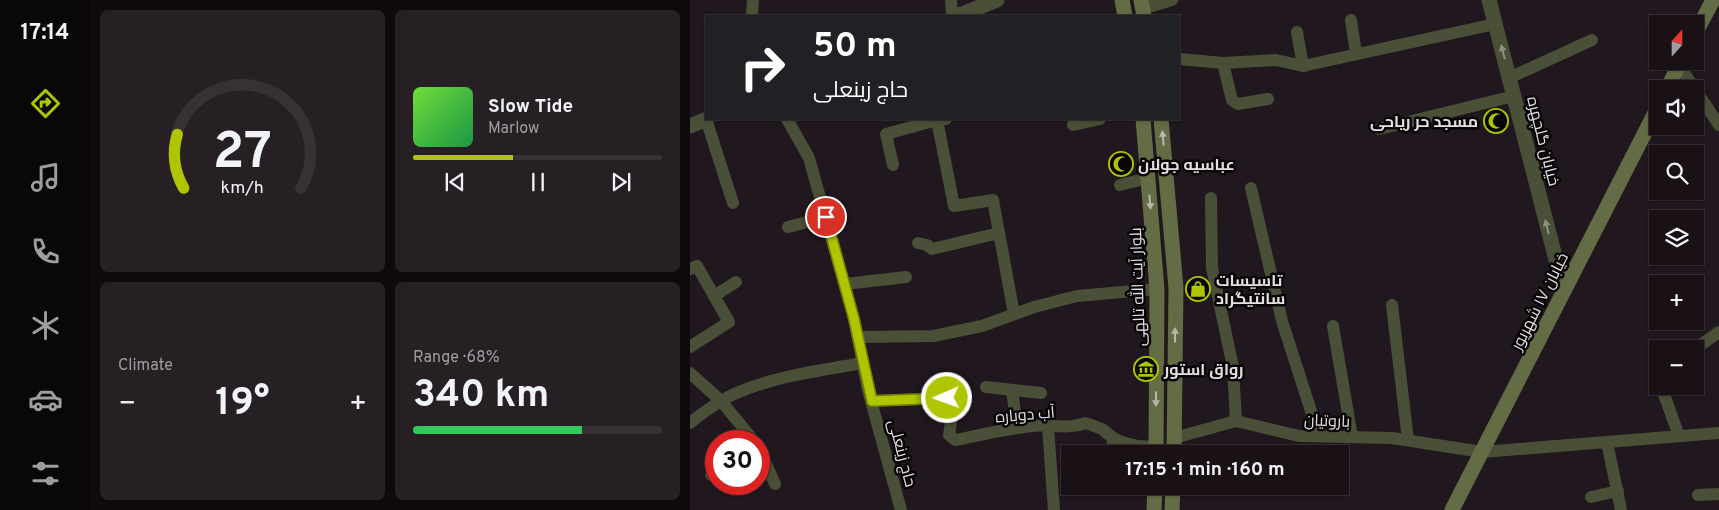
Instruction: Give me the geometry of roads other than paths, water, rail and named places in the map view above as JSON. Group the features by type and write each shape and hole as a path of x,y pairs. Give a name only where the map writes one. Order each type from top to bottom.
{"main road":[{"path":"1122,0 1125,15"},
{"path":"1704,17 1713,0"},
{"name":"بلوار آیت الله تالهی","path":"1143,120 1157,289 1156,445"},
{"path":"1161,120 1176,288 1174,445"},
{"name":"خیابان ۱۷ شهریور","path":"1452,510 1649,125"},
{"path":"1164,445 1174,438"},
{"path":"1154,510 1155,495"},
{"path":"1172,510 1173,495"}],"street":[{"path":"752,15 754,0"},
{"path":"951,0 952,15"},
{"path":"960,15 997,0"},
{"path":"1142,8 1172,0"},
{"name":"خیابان گلچهره","path":"1489,0 1564,291"},
{"path":"1351,20 1356,54"},
{"path":"1180,59 1223,63 1276,60 1303,66 1495,24"},
{"path":"1297,32 1303,66"},
{"path":"1509,78 1592,40"},
{"path":"1223,63 1232,100 1238,104 1268,99"},
{"path":"1379,130 1514,96"},
{"path":"1704,102 1719,125"},
{"path":"690,126 705,119"},
{"path":"706,120 733,203"},
{"name":"حاج زینعلی","path":"788,120 809,158 845,284 859,337 872,401 902,510"},
{"path":"893,164 886,134 941,120 954,206 993,200 1014,314"},
{"path":"1073,125 1096,120"},
{"path":"1120,185 1148,178"},
{"path":"1251,188 1282,321 1318,436"},
{"path":"1174,438 1236,420 1233,367 1212,268 1210,198"},
{"path":"788,227 826,217"},
{"path":"918,243 928,245 932,249 999,233"},
{"path":"690,269 697,266 729,322 690,347"},
{"path":"845,284 906,277"},
{"path":"714,296 736,282"},
{"path":"859,337 933,336 982,326 1034,307 1077,296 1157,289"},
{"path":"1392,305 1408,440"},
{"path":"1333,326 1352,437"},
{"path":"1704,343 1719,332"},
{"path":"690,423 721,401 739,392 811,372 863,363"},
{"path":"690,373 721,401 745,430"},
{"path":"986,387 1041,393"},
{"path":"1012,390 1017,428"},
{"path":"1664,395 1679,436"},
{"name":"آب دوباره","path":"872,401 947,398 954,402 949,435 955,440 1017,428 1074,427 1086,422 1102,429 1113,438 1135,445"},
{"name":"باروتیان","path":"1236,420 1299,436 1392,438 1482,452 1719,433"},
{"path":"1048,427 1054,510"},
{"path":"1113,438 1113,445"},
{"path":"1608,442 1621,510"},
{"path":"770,473 775,484"},
{"path":"1591,497 1618,492"},
{"path":"1698,495 1719,494"}],"place":[{"name":"مسجد حر ریاحی","path":"1496,121"},
{"name":"عباسیه جولان","path":"1121,164"},
{"name":"تاسیسات سانتیگراد","path":"1198,289"},
{"name":"رواق استور","path":"1146,369"}]}
